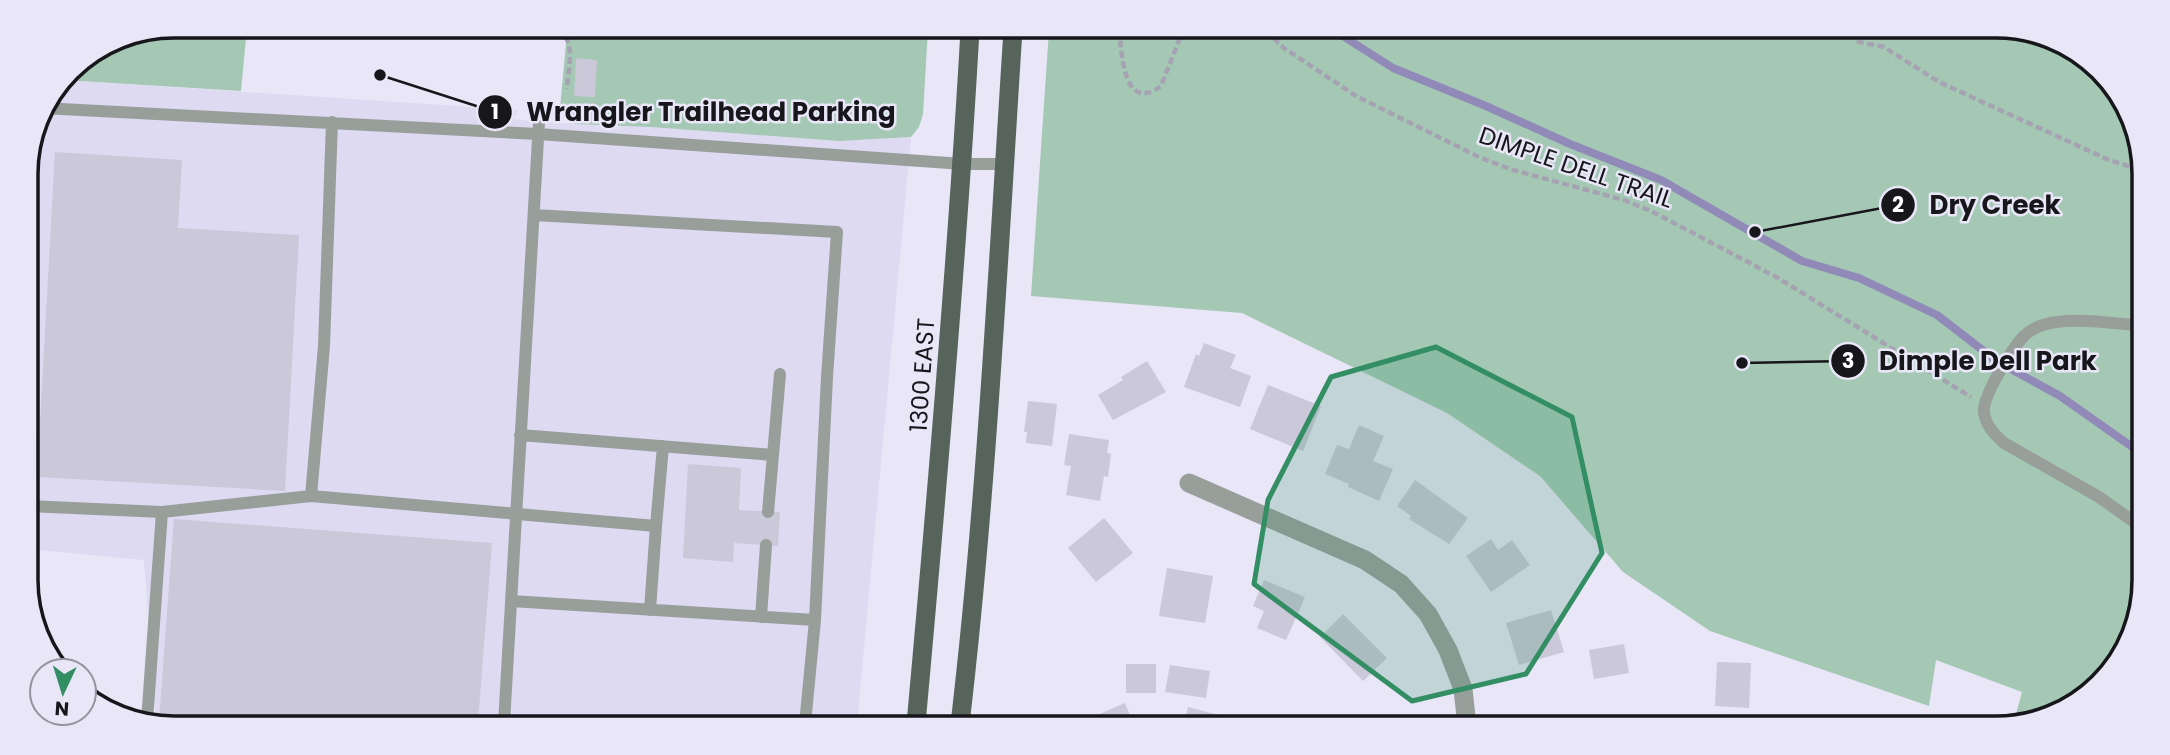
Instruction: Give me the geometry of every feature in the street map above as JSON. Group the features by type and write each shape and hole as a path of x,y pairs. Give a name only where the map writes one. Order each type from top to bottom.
{"main road":[{"name":"1300 EAST","path":"917,716 940,460 963,164 970,38"},
{"path":"961,716 995,320 1013,38"}],"street":[{"path":"1189,483 1365,560 1401,584 1428,614 1448,650 1463,689 1465,716"}],"lane":[{"path":"56,109 332,122 539,128 963,164 1005,164"},
{"path":"311,496 324,346 332,122"},
{"path":"504,716 539,128"},
{"path":"534,215 837,232 815,620 806,716"},
{"path":"2132,325 2051,323 2038,326 2025,335 2016,347 1984,404 1987,423 2004,443 2099,497 2132,520"},
{"path":"768,512 780,374"},
{"path":"520,435 773,454"},
{"path":"650,610 663,446"},
{"path":"38,506 162,512 311,496 656,526"},
{"path":"148,714 162,512"},
{"path":"761,617 766,545"},
{"path":"511,601 815,620"}],"path":[{"path":"566,89 568,38"},
{"path":"1120,38 1127,80 1138,92 1146,93 1154,92 1161,86 1180,38"},
{"name":"DIMPLE DELL TRAIL","path":"1273,38 1356,96 1480,158 1537,177 1624,200 1651,211 1778,278 1984,404"},
{"path":"1855,38 1859,42 1884,47 1939,82 2109,160 2131,167"}],"highlighted area":[{"path":"1436,347 1572,417 1602,553 1526,674 1412,701 1254,584 1268,500 1331,377"}],"shaded area":[{"path":"76,81 517,110 511,119 539,122 839,141 911,137 858,716 156,715 144,560 38,550 39,165 49,122 61,99"}],"green space":[{"path":"174,38 246,38 241,91 76,81 99,61 139,43"},
{"path":"564,38 927,38 923,114 919,127 911,137 839,141 575,124 560,108 566,43"},
{"path":"1048,38 1996,38 2031,43 2071,61 2098,85 2118,114 2129,148 2132,174 2132,581 2127,616 2118,641 2098,670 2071,694 2048,706 2016,715 2022,692 1936,660 1929,706 1710,631 1623,572 1540,476 1447,413 1242,313 1031,296"}],"building":[{"path":"576,58 597,60 595,97 574,96"},
{"path":"55,152 182,160 178,228 299,235 285,491 38,477"},
{"path":"1204,343 1236,355 1230,368 1251,376 1240,407 1184,387 1196,354 1199,356"},
{"path":"1147,361 1166,392 1113,420 1098,395"},
{"path":"1268,385 1321,406 1303,451 1250,429"},
{"path":"1028,401 1057,404 1052,446 1026,443 1027,432 1024,432"},
{"path":"1359,425 1384,436 1373,461 1393,469 1379,501 1325,474 1337,445 1349,449"},
{"path":"1069,434 1109,440 1107,453 1111,454 1108,477 1104,476 1100,501 1066,495 1071,466 1064,465"},
{"path":"688,464 741,468 739,510 780,512 778,546 734,543 733,562 683,558"},
{"path":"1415,480 1468,518 1449,544 1409,519 1411,516 1397,506"},
{"path":"1104,518 1133,553 1096,582 1068,548"},
{"path":"174,519 492,543 478,716 159,715"},
{"path":"1491,539 1498,550 1512,540 1530,565 1491,592 1466,556"},
{"path":"1167,568 1213,576 1205,623 1159,616"},
{"path":"1264,580 1305,597 1286,640 1257,628 1264,611 1253,606"},
{"path":"1551,610 1564,652 1519,665 1506,623"},
{"path":"1343,614 1387,658 1363,681 1320,637"},
{"path":"1624,644 1629,673 1594,679 1589,650"},
{"path":"1717,662 1751,663 1749,708 1715,706"},
{"path":"1126,664 1156,664 1156,693 1126,693"},
{"path":"1170,665 1210,671 1206,698 1165,692"},
{"path":"1125,703 1130,716 1095,716"},
{"path":"1188,707 1222,716 1186,716"}],"waterway":[{"path":"1346,38 1393,68 1661,180 1802,261 1859,278 1937,315 1998,362 2060,396 2132,447"}],"place":[{"name":"Wrangler Trailhead Parking","path":"380,75"},
{"name":"Dry Creek","path":"1755,232"},
{"name":"Dimple Dell Park","path":"1742,363"}]}
